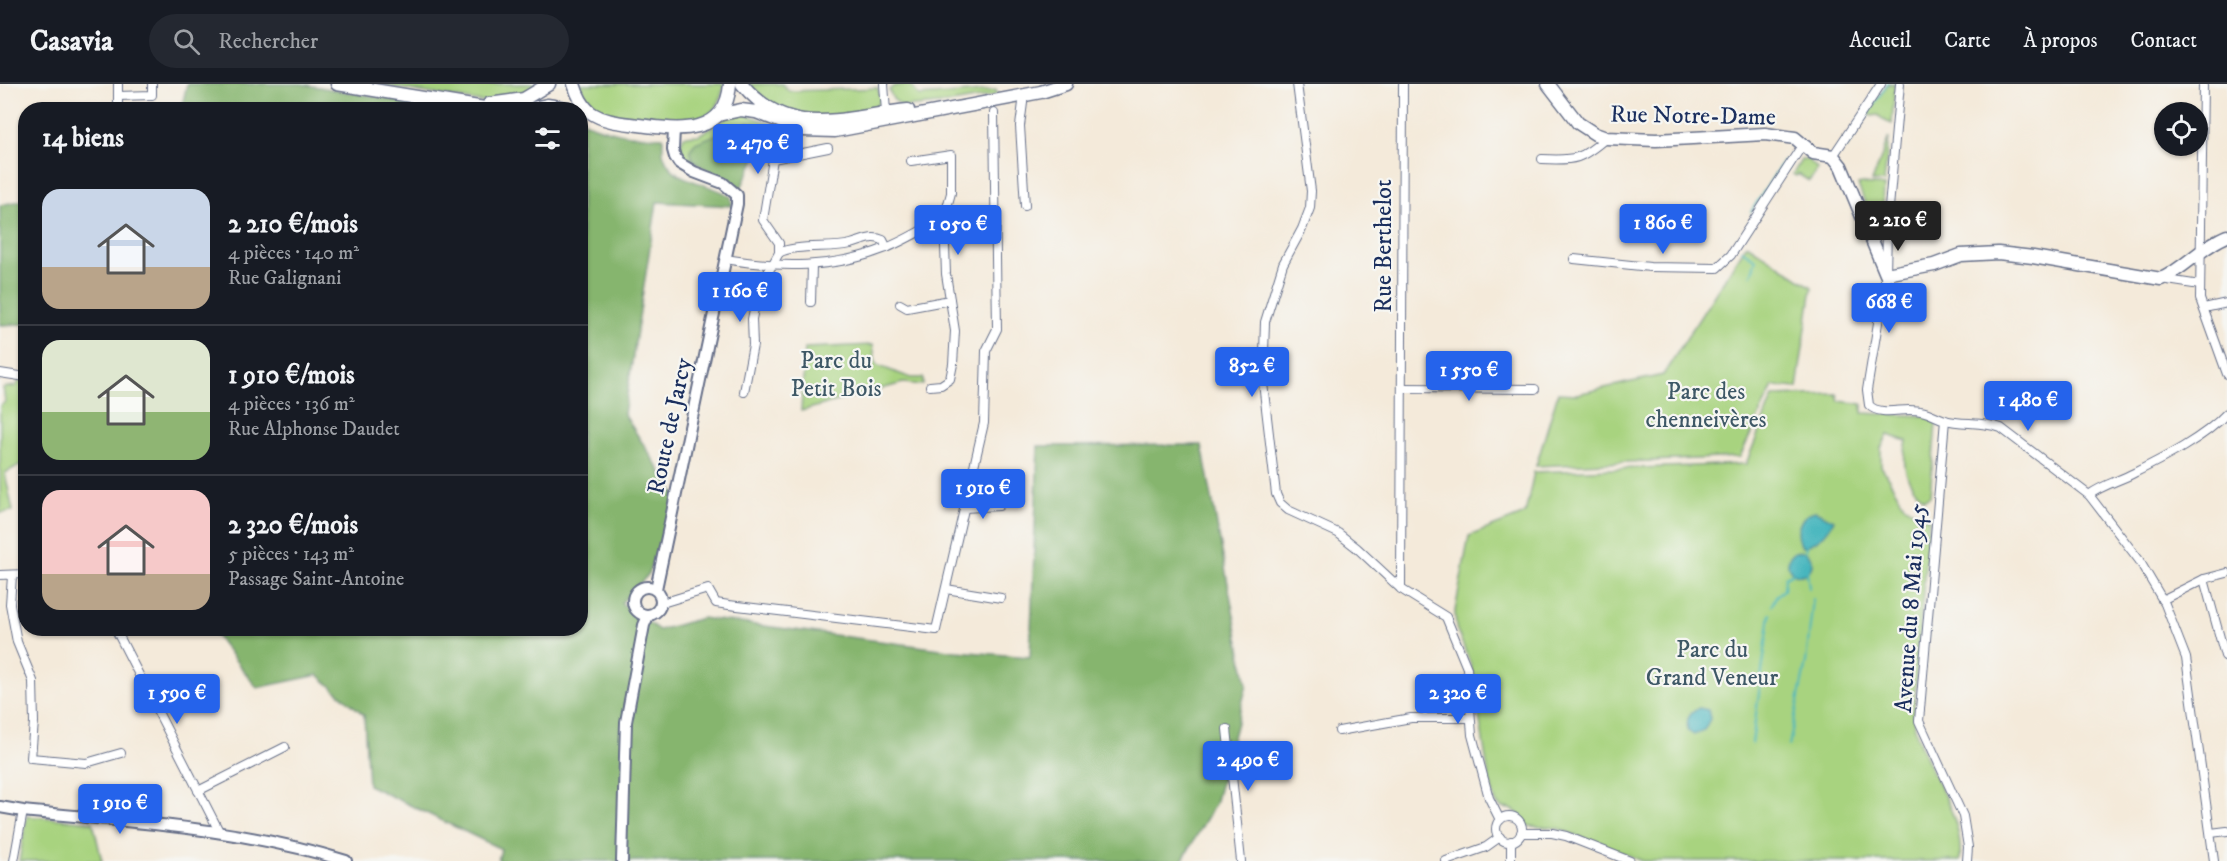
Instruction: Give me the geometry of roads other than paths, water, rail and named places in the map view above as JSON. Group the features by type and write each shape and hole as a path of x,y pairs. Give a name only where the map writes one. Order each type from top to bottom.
{"main road":[{"path":"337,84 448,102"},
{"path":"511,102 524,99 549,84"},
{"path":"574,84 583,102"},
{"path":"718,115 729,95 730,84"},
{"path":"741,84 761,102 783,116 807,122 972,104"},
{"path":"588,113 604,119 674,129 705,124 718,115 741,110 756,112 802,130 835,131 1041,92 1066,84"},
{"name":"Rue Notre-Dame","path":"1548,84 1578,123 1606,138 1656,140 1765,134 1795,138 1813,153 1833,156"},
{"path":"1833,156 1842,165 1886,274 1934,265 1960,255 1998,253 2161,279 2172,274 2200,252 2227,236"}],"street":[{"path":"118,84 118,102"},
{"path":"118,96 152,95 152,84"},
{"path":"884,84 886,112"},
{"path":"1297,84 1311,191 1310,208 1302,229 1283,264 1265,322 1263,382 1276,494 1280,503 1288,510 1331,529 1348,540 1401,589 1446,617 1467,668 1472,735 1489,798 1500,820 1497,830 1500,837 1510,841"},
{"name":"Rue Berthelot","path":"1401,589 1403,84"},
{"path":"1833,156 1881,84"},
{"path":"1900,84 1887,230 1886,274 1867,390 1869,405 1875,410 1930,412 1945,420 1986,422 2001,428 2088,495 2139,560 2163,600 2186,658 2214,861"},
{"path":"2203,84 2200,299 2227,374"},
{"path":"1024,95 1020,126 1025,206"},
{"path":"662,603 708,589 716,603 936,630 984,423 986,351 997,329 993,114"},
{"name":"Route de Jarcy","path":"656,589 737,210 737,195 723,183 694,172 679,163 673,150 674,129"},
{"path":"1542,159 1577,158 1591,151 1606,138"},
{"path":"1574,259 1650,267 1717,268 1727,260 1803,144"},
{"path":"780,253 779,243 763,220 773,159 828,148"},
{"path":"911,161 951,155 951,193 944,218 946,274 955,331 950,379 941,385 930,386"},
{"path":"725,259 772,266 812,265 854,259 887,248 944,218"},
{"path":"1870,235 1882,236 1887,230"},
{"path":"744,392 753,345 752,318 758,290 780,253 786,249 830,248 875,237 883,240 887,248"},
{"path":"811,302 812,265"},
{"path":"2161,279 2200,285"},
{"path":"900,304 907,308 950,300"},
{"path":"2204,308 2227,303"},
{"path":"0,373 18,376"},
{"path":"1402,388 1536,389"},
{"path":"2088,495 2134,473 2209,430 2227,413"},
{"name":"Avenue du 8 Mai 1945","path":"1945,420 1919,721 1963,816 1968,847 1967,861"},
{"path":"964,508 999,506"},
{"path":"2163,600 2204,579 2227,573"},
{"path":"0,575 18,575"},
{"path":"12,576 10,604 17,642 33,681 34,722 31,758 86,763 121,753"},
{"path":"2204,579 2225,657 2227,657"},
{"path":"647,587 656,589 662,603 657,612 648,616 641,614 633,606 634,595 647,587"},
{"path":"946,589 1001,598"},
{"path":"622,861 626,722 648,616"},
{"path":"119,636 219,831"},
{"path":"1339,731 1411,718 1469,718"},
{"path":"1227,729 1241,861"},
{"path":"198,791 285,747"},
{"path":"0,807 219,831 310,850 346,861"},
{"path":"14,861 23,811"},
{"path":"1500,820 1508,816 1518,819 1522,827 1521,833"},
{"path":"2211,833 2227,831"},
{"path":"1510,841 1521,833 1552,833 1566,836 1630,861"},
{"path":"1446,861 1486,848 1500,837"},
{"path":"1510,841 1511,861"}],"water":[{"path":"1815,511 1834,520 1821,538 1802,547 1798,536 1799,525 1805,516"},
{"path":"1800,551 1808,555 1812,563 1808,571 1800,575 1792,571 1788,563 1792,555"},
{"path":"1699,708 1708,710 1710,719 1704,730 1694,735 1688,731 1687,724 1690,715"}],"waterway":[{"path":"1845,149 1887,84"},
{"path":"1751,212 1784,160"},
{"path":"1742,250 1756,259 1751,275"},
{"path":"1805,553 1806,546"},
{"path":"1807,572 1809,588"},
{"path":"1772,605 1776,596 1784,590 1785,577 1793,573"},
{"path":"1789,746 1806,662 1813,599"},
{"path":"1752,743 1770,614"}],"park label":[{"name":"Parc du Petit Bois","path":"836,374"},
{"name":"Parc des chenneivères","path":"1706,405"},
{"name":"Parc du Grand Veneur","path":"1712,663"}]}
